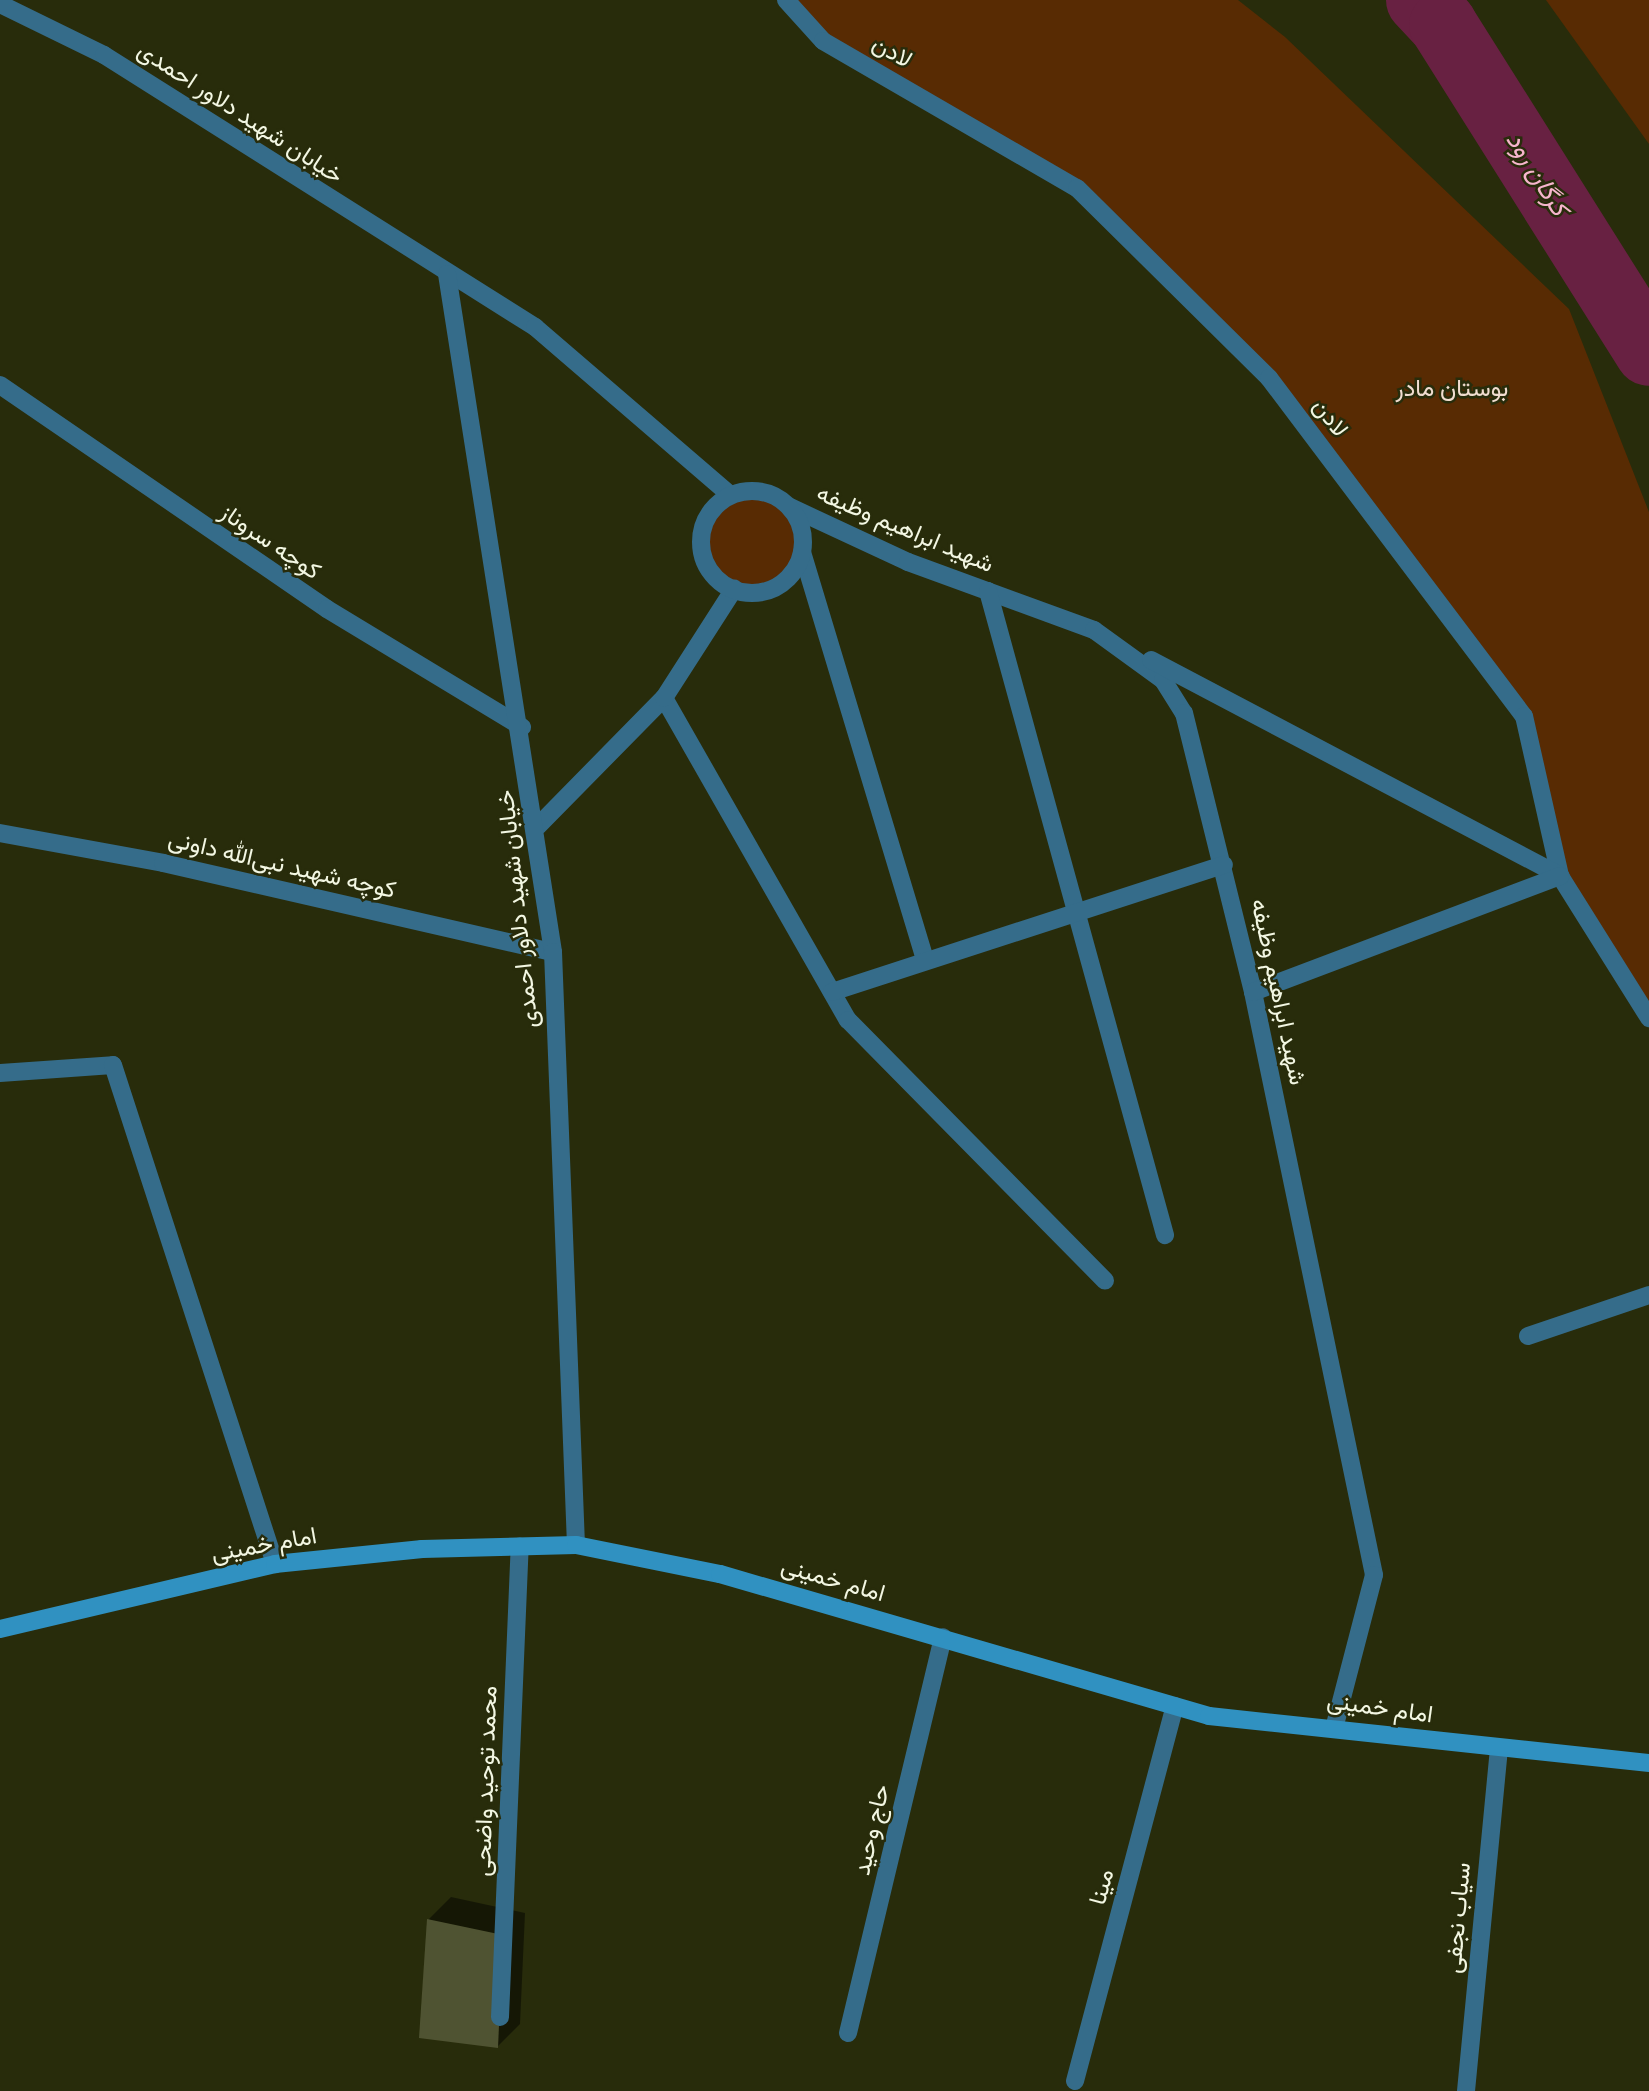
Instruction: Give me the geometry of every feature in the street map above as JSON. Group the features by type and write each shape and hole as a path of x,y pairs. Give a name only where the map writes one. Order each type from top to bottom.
{"main road":[{"name":"امام خمینی","path":"0,1629 275,1564 520,1546 576,1545 720,1574 1209,1716 1335,1725 1499,1750 1649,1763"}],"street":[{"name":"لادن","path":"786,0 823,41 1077,188 1269,378 1524,716 1560,876 1649,1018"},
{"name":"خیابان شهید دلاور احمدی","path":"0,5 104,55 447,274 536,327 730,495"},
{"name":"خیابان شهید دلاور احمدی","path":"447,274 538,826 553,952 576,1545"},
{"name":"کوچه سروناز","path":"0,385 327,609 522,727"},
{"path":"761,491 790,507 803,536 802,552 795,569 768,590 734,589 712,573 701,550 706,518 730,495 761,491"},
{"name":"شهید ابراهیم وظیفه","path":"790,507 988,591 1094,630 1163,680 1184,713 1224,865 1252,992 1374,1575 1335,1725"},
{"path":"802,552 925,960"},
{"path":"538,826 664,698 734,589"},
{"path":"988,591 1165,1235"},
{"path":"1094,630 1560,876"},
{"path":"664,698 848,1020 1105,1281"},
{"name":"کوچه شهید نبی‌الله داونی","path":"0,833 163,863 553,952"},
{"path":"832,992 1224,865"},
{"path":"1252,992 1560,876"},
{"path":"0,1073 113,1065 275,1564"},
{"path":"1528,1336 1649,1295"},
{"name":"محمد توحید واضحی","path":"500,2017 520,1546"},
{"name":"حاج وحید","path":"848,2034 943,1637"},
{"name":"مینا","path":"1075,2081 1175,1706"},
{"name":"سیاب نجفی","path":"1466,2091 1499,1750"}],"green space":[{"name":"بوستان مادر","path":"787,0 1238,0 1285,37 1569,309 1649,512 1649,1018 1560,875 1525,715 1270,378 1077,187 823,40"},
{"path":"1546,0 1649,0 1649,144"},
{"path":"752,494 770,498 786,508 796,524 800,542 796,560 786,576 770,586 752,590 734,586 718,576 708,560 704,542 708,524 718,508 734,498"}],"building":[{"path":"427,1919 503,1935 498,2048 419,2038"}],"waterway":[{"name":"کرگان رود","path":"1420,0 1443,25 1649,352"}]}
